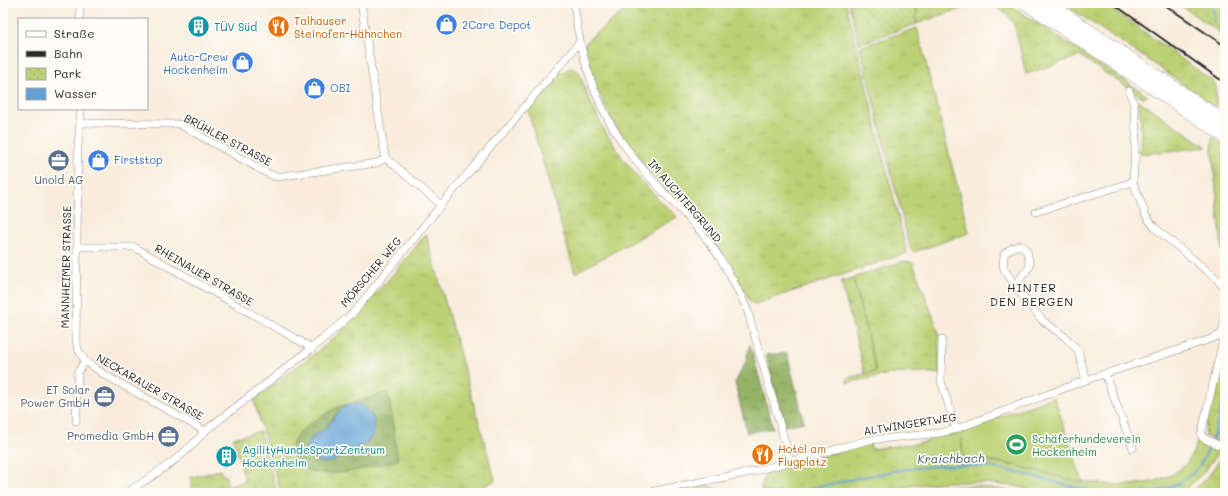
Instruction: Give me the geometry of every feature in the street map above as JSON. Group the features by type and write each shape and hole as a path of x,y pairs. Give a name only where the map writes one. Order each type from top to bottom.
{"highway":[{"path":"1026,3 1221,127"},
{"path":"1047,3 1221,127"}],"street":[{"path":"80,3 80,18"},
{"path":"361,3 386,158 441,205"},
{"name":"IM AUCHTERGRUND","path":"574,3 579,43 590,80 605,114 618,137 652,180 701,232 736,286 747,309 791,462"},
{"name":"MÖRSCHER WEG","path":"126,493 176,460 193,445 205,431 312,348 353,313 441,205 579,43"},
{"path":"1129,91 1134,105 1136,134 1133,182 1146,216 1155,228 1217,279 1225,289"},
{"name":"MANNHEIMER STRASSE","path":"80,110 81,123 78,146 76,341 78,349 85,362"},
{"name":"BRÜHLER STRASSE","path":"81,123 179,124 276,177 377,163 386,158"},
{"path":"1036,212 1133,182"},
{"path":"1018,290 1019,280 1030,266 1027,251 1020,245 1012,248 1004,254 1003,267 1018,290 1042,320 1065,337 1078,350 1086,380"},
{"name":"RHEINAUER STRASSE","path":"78,247 134,248 312,348"},
{"path":"1223,447 1203,438 1202,427 1209,406 1222,345 1225,318"},
{"name":"ALTWINGERTWEG","path":"644,493 756,471 869,440 956,429 1086,380 1223,334"},
{"path":"942,339 941,381 956,429"},
{"path":"76,421 78,372 85,362"},
{"name":"NECKARAUER STRASSE","path":"85,362 105,375 205,431"},
{"path":"1105,374 1133,448"}],"green space":[{"path":"634,3 846,3 907,253 755,304 750,301 725,258 708,234 655,178 631,149 610,116 595,82 584,45 590,38"},
{"path":"849,3 914,3 917,10 916,24 859,44"},
{"path":"914,3 982,3 916,24 917,10"},
{"path":"991,3 1007,3 1148,96 1143,98 1080,56 1026,74 1015,27 1009,16"},
{"path":"1062,3 1104,3 1214,82 1213,84 1216,87 1216,108 1156,65"},
{"path":"1177,3 1225,3 1225,36"},
{"path":"917,28 969,233 914,252 910,248 860,47"},
{"path":"571,68 579,72 601,124 615,148 642,182 677,217 575,273 528,111 560,71 563,73"},
{"path":"1138,100 1207,147 1140,154 1141,121"},
{"path":"1213,137 1225,146 1225,280 1212,148"},
{"path":"426,234 495,480 473,493 281,493 254,401 342,331 397,270"},
{"path":"905,261 913,263 938,330 940,374 924,372 889,374 847,383 847,378 876,371 853,278"},
{"path":"853,278 876,371 865,374 841,281"},
{"path":"1225,341 1225,430 1222,442 1219,443 1205,436 1206,421 1218,376"},
{"path":"750,344 773,428 747,433 735,383 746,361"},
{"path":"787,353 804,422 784,426 766,355"},
{"path":"388,392 398,460 347,472 326,473 305,469 293,460 292,447 295,439 302,431 311,423 331,411 348,404 335,415 326,428 313,436 305,448 306,455 322,463 326,463 331,462 366,444 373,435 374,424 372,415 362,406 353,403"},
{"name":"Schäferhundeverein Hockenheim","path":"1054,397 1083,483 1010,464 989,460 964,460 960,431"},
{"path":"260,431 277,493 232,493 230,486 245,481 233,438"},
{"path":"960,431 964,460 989,461 1022,467 1066,478 1102,484 1139,484 1156,481 1173,474 1181,469 1190,458 1198,441 1201,439 1217,447 1218,452 1205,471 1182,493 1038,493 1015,486 970,482 946,482 915,485 878,493 762,493 761,486 767,472 870,442 871,449 928,442 928,435 936,436 952,434"},
{"path":"1224,452 1225,488 1217,493 1190,493 1208,477"},
{"path":"220,470 222,475 225,475 230,493 193,493 190,478"},
{"path":"701,485 709,486 728,493 667,493"},
{"path":"978,486 1021,493 890,493 937,487"}],"water":[{"path":"352,403 365,407 371,415 374,430 370,439 361,446 336,460 323,462 313,459 307,455 305,448 313,437 326,428 343,407"}],"waterway":[{"name":"Kraichbach","path":"1213,3 1214,22"},
{"name":"Kraichbach","path":"1222,90 1225,115"},
{"name":"Kraichbach","path":"1143,493 1164,489 1181,482 1193,473 1202,461 1209,447 1225,394"},
{"name":"Kraichbach","path":"792,493 883,473 906,469 952,465 999,469 1075,487 1109,493"}],"railway":[{"path":"1112,3 1225,83"},
{"path":"1162,3 1225,46"}],"place":[{"name":"2Care Depot","path":"447,25"},
{"name":"TÜV Süd","path":"199,27"},
{"name":"Talhauser Steinofen-Hähnchen","path":"278,27"},
{"name":"Auto-Crew Hockenheim","path":"243,63"},
{"name":"OBI","path":"314,88"},
{"name":"Unold AG","path":"59,160"},
{"name":"Firststop","path":"98,160"},
{"name":"ET Solar Power GmbH","path":"105,396"},
{"name":"Promedia GmbH","path":"169,436"},
{"name":"Schäferhundeverein Hockenheim","path":"1016,445"},
{"name":"Hotel am Flugplatz","path":"763,455"},
{"name":"AgilityHundeSportZentrum Hockenheim","path":"226,456"}],"district":[{"name":"HINTER DEN BERGEN","path":"1032,295"}]}
